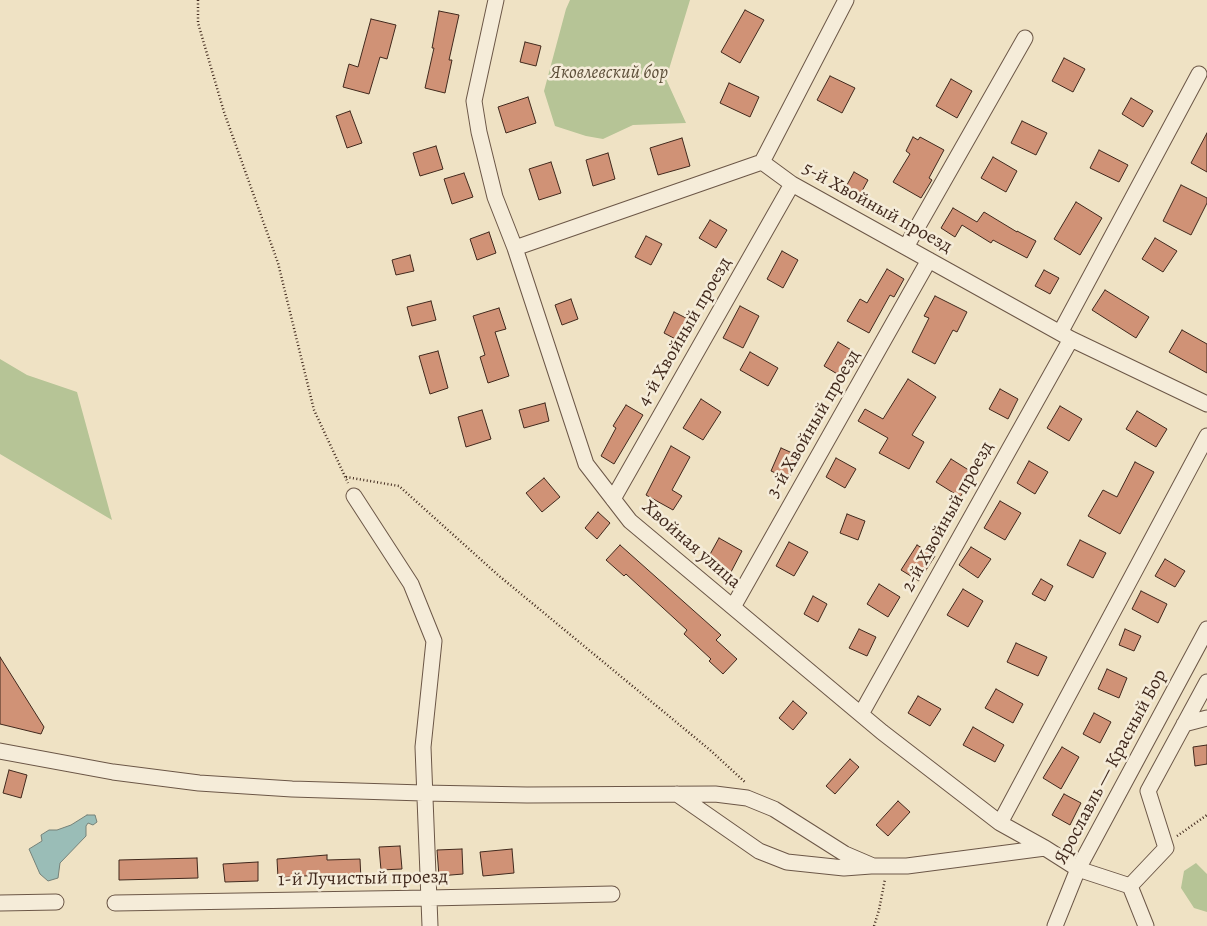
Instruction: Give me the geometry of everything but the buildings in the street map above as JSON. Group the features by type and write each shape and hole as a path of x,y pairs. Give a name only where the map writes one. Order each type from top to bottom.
{"street":[{"name":"Хвойная улица","path":"496,0 474,101 479,132 495,196 515,248 586,464 630,521 861,714 1000,823 1078,869 1130,886"},
{"path":"515,248 762,162 846,0"},
{"path":"906,247 1025,38"},
{"name":"2-й Хвойный проезд","path":"861,714 1065,336 1199,74"},
{"name":"5-й Хвойный проезд","path":"762,162 792,184 1065,336 1207,404"},
{"name":"4-й Хвойный проезд","path":"613,499 792,184"},
{"name":"3-й Хвойный проезд","path":"733,607 929,260"},
{"path":"1000,823 1207,436"},
{"path":"354,496 411,584 434,641 422,746 430,926"},
{"name":"Ярославль — Красный Бор","path":"1055,926 1078,869 1207,629"},
{"path":"1146,926 1130,886 1166,848 1148,790 1207,682"},
{"path":"1184,724 1207,718"},
{"path":"0,751 113,772 199,783 292,789 527,795 715,794 747,798 774,809 846,854 880,866"},
{"path":"677,794 759,851 787,862 844,868 907,866 1045,848"},
{"name":"1-й Лучистый проезд","path":"115,903 612,894"},
{"path":"0,903 56,902"}],"path":[{"path":"198,0 198,23 224,112 278,263 314,410 354,496"},
{"path":"346,477 399,486 498,575 710,750 752,789"},
{"path":"1166,848 1177,836 1207,815"},
{"path":"874,926 879,910 880,866"}],"green space":[{"name":"Яковлевский бор","path":"570,0 690,0 666,79 686,123 633,125 603,139 586,136 555,126 544,91"},
{"path":"0,359 27,375 77,392 112,520 0,454"},
{"path":"1196,863 1207,874 1207,912 1194,908 1181,888 1184,871"}],"water":[{"path":"87,815 95,815 97,822 93,825 88,823 86,826 86,836 60,863 58,878 48,881 40,874 29,849 42,841 41,835 49,830 57,830 71,825"}]}
